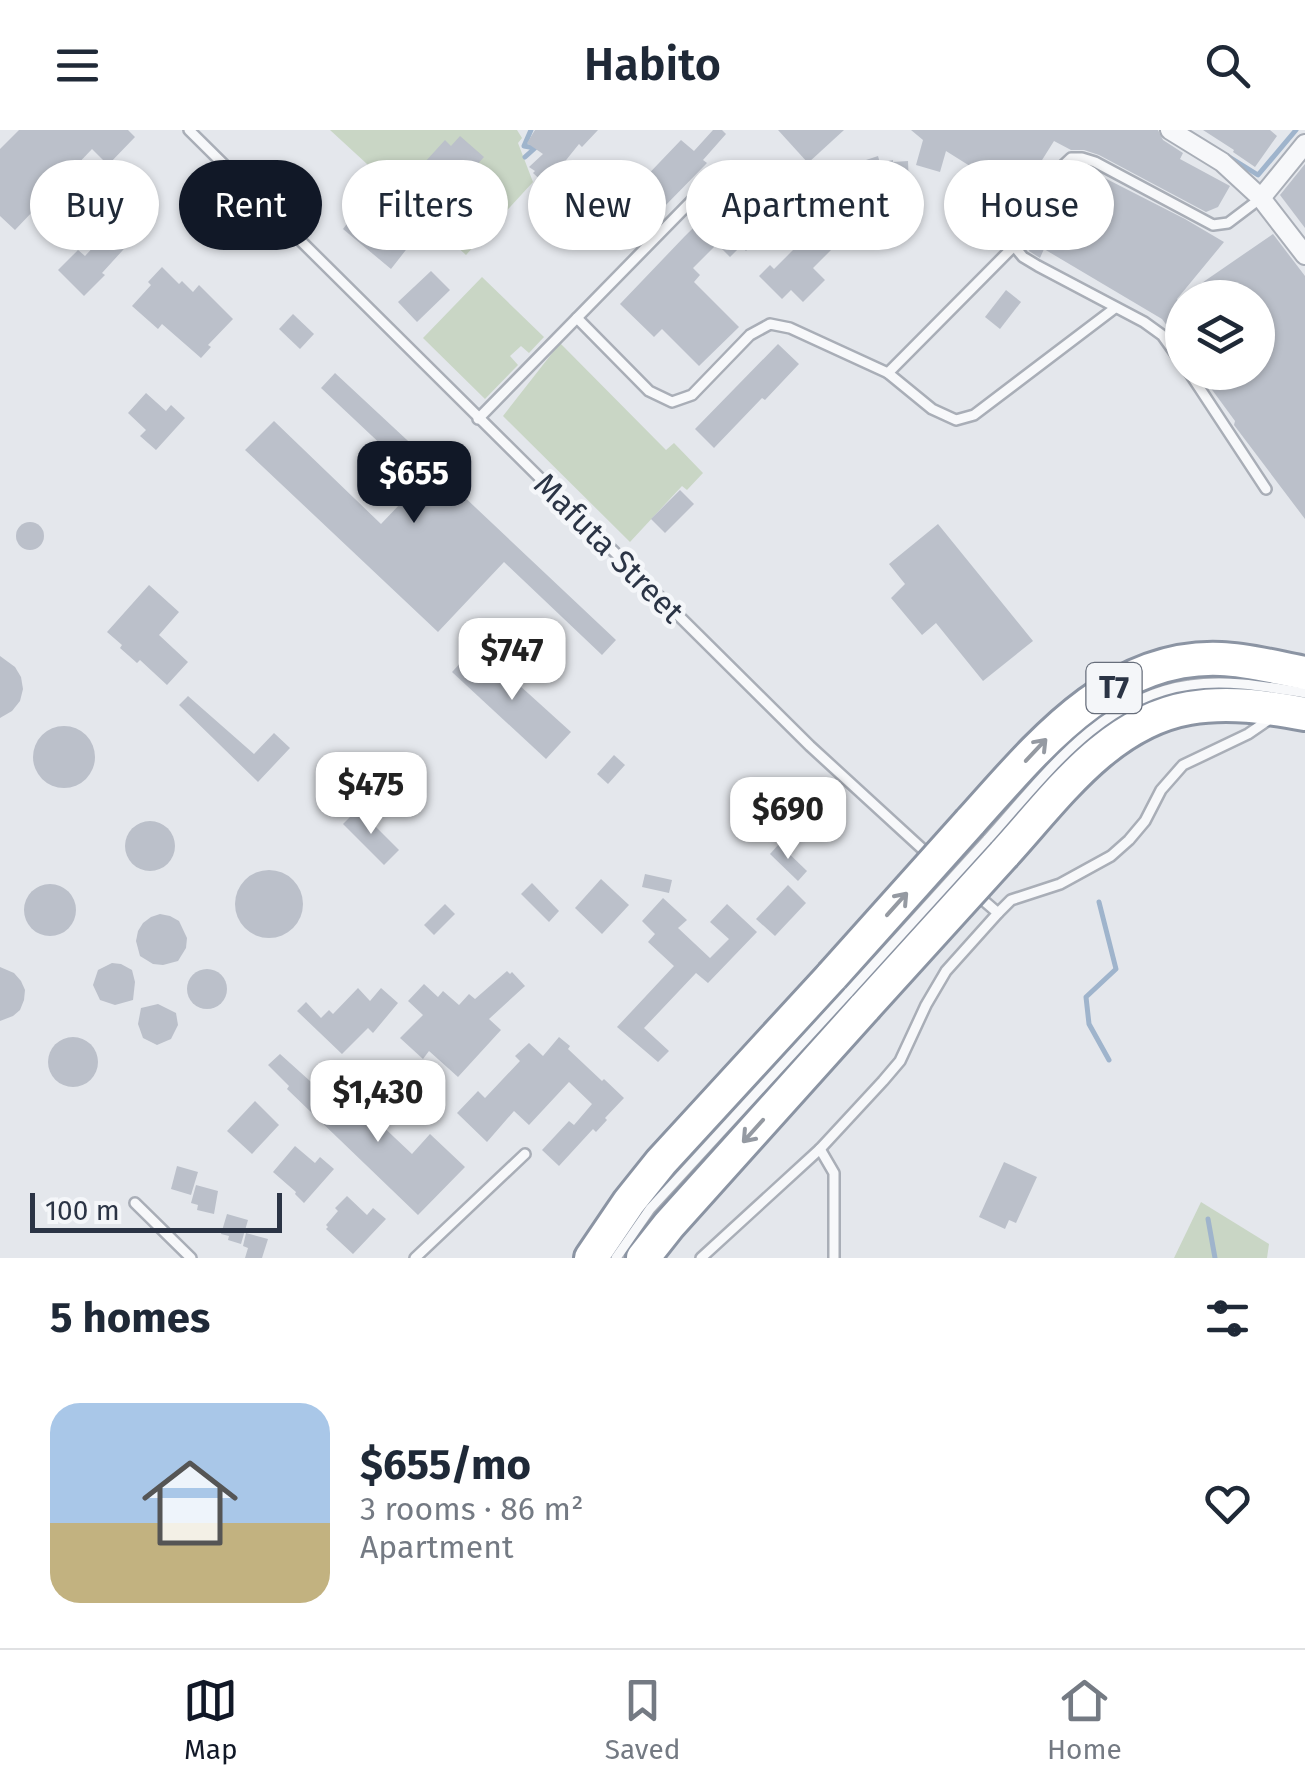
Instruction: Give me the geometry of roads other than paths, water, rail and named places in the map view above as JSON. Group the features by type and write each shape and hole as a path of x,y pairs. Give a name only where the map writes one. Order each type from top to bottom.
{"highway":[{"name":"T7","path":"643,1258 849,992 987,839 1039,746 1065,721 1100,695 1134,677 1176,664 1220,659 1305,673"},
{"path":"987,839 1066,786 1117,738 1154,718 1189,708 1298,706"},
{"name":"T7","path":"592,1258 661,1162 849,992 987,839"}],"street":[{"path":"1170,130 1222,162 1261,198 1305,255"},
{"path":"1261,198 1305,144"}],"lane":[{"name":"Mafuta Street","path":"189,130 810,746 916,844 998,912"},
{"path":"1114,172 1213,225 1228,223 1261,198"},
{"path":"478,419 686,207"},
{"path":"888,373 1010,250"},
{"path":"1017,250 1038,266 1144,322 1165,339"},
{"path":"577,318 649,391 672,402 692,395 750,335 770,324 790,328 888,373 932,408 956,420 974,415 1115,308"},
{"path":"1201,390 1266,489"},
{"path":"702,1258 820,1149 900,1061 946,970 998,912 1012,900 1060,884 1111,856 1129,840 1161,790 1183,765 1298,706"},
{"path":"616,1258 662,1195 849,992"},
{"path":"820,1149 834,1173 834,1258"},
{"path":"415,1258 525,1154"},
{"path":"135,1203 191,1258"}],"waterway":[{"path":"525,157 535,148 524,146 531,130"},
{"path":"1226,155 1258,175 1296,130"},
{"path":"1099,902 1116,969 1086,997 1089,1024 1109,1060"},
{"path":"1208,1219 1215,1258"}]}
